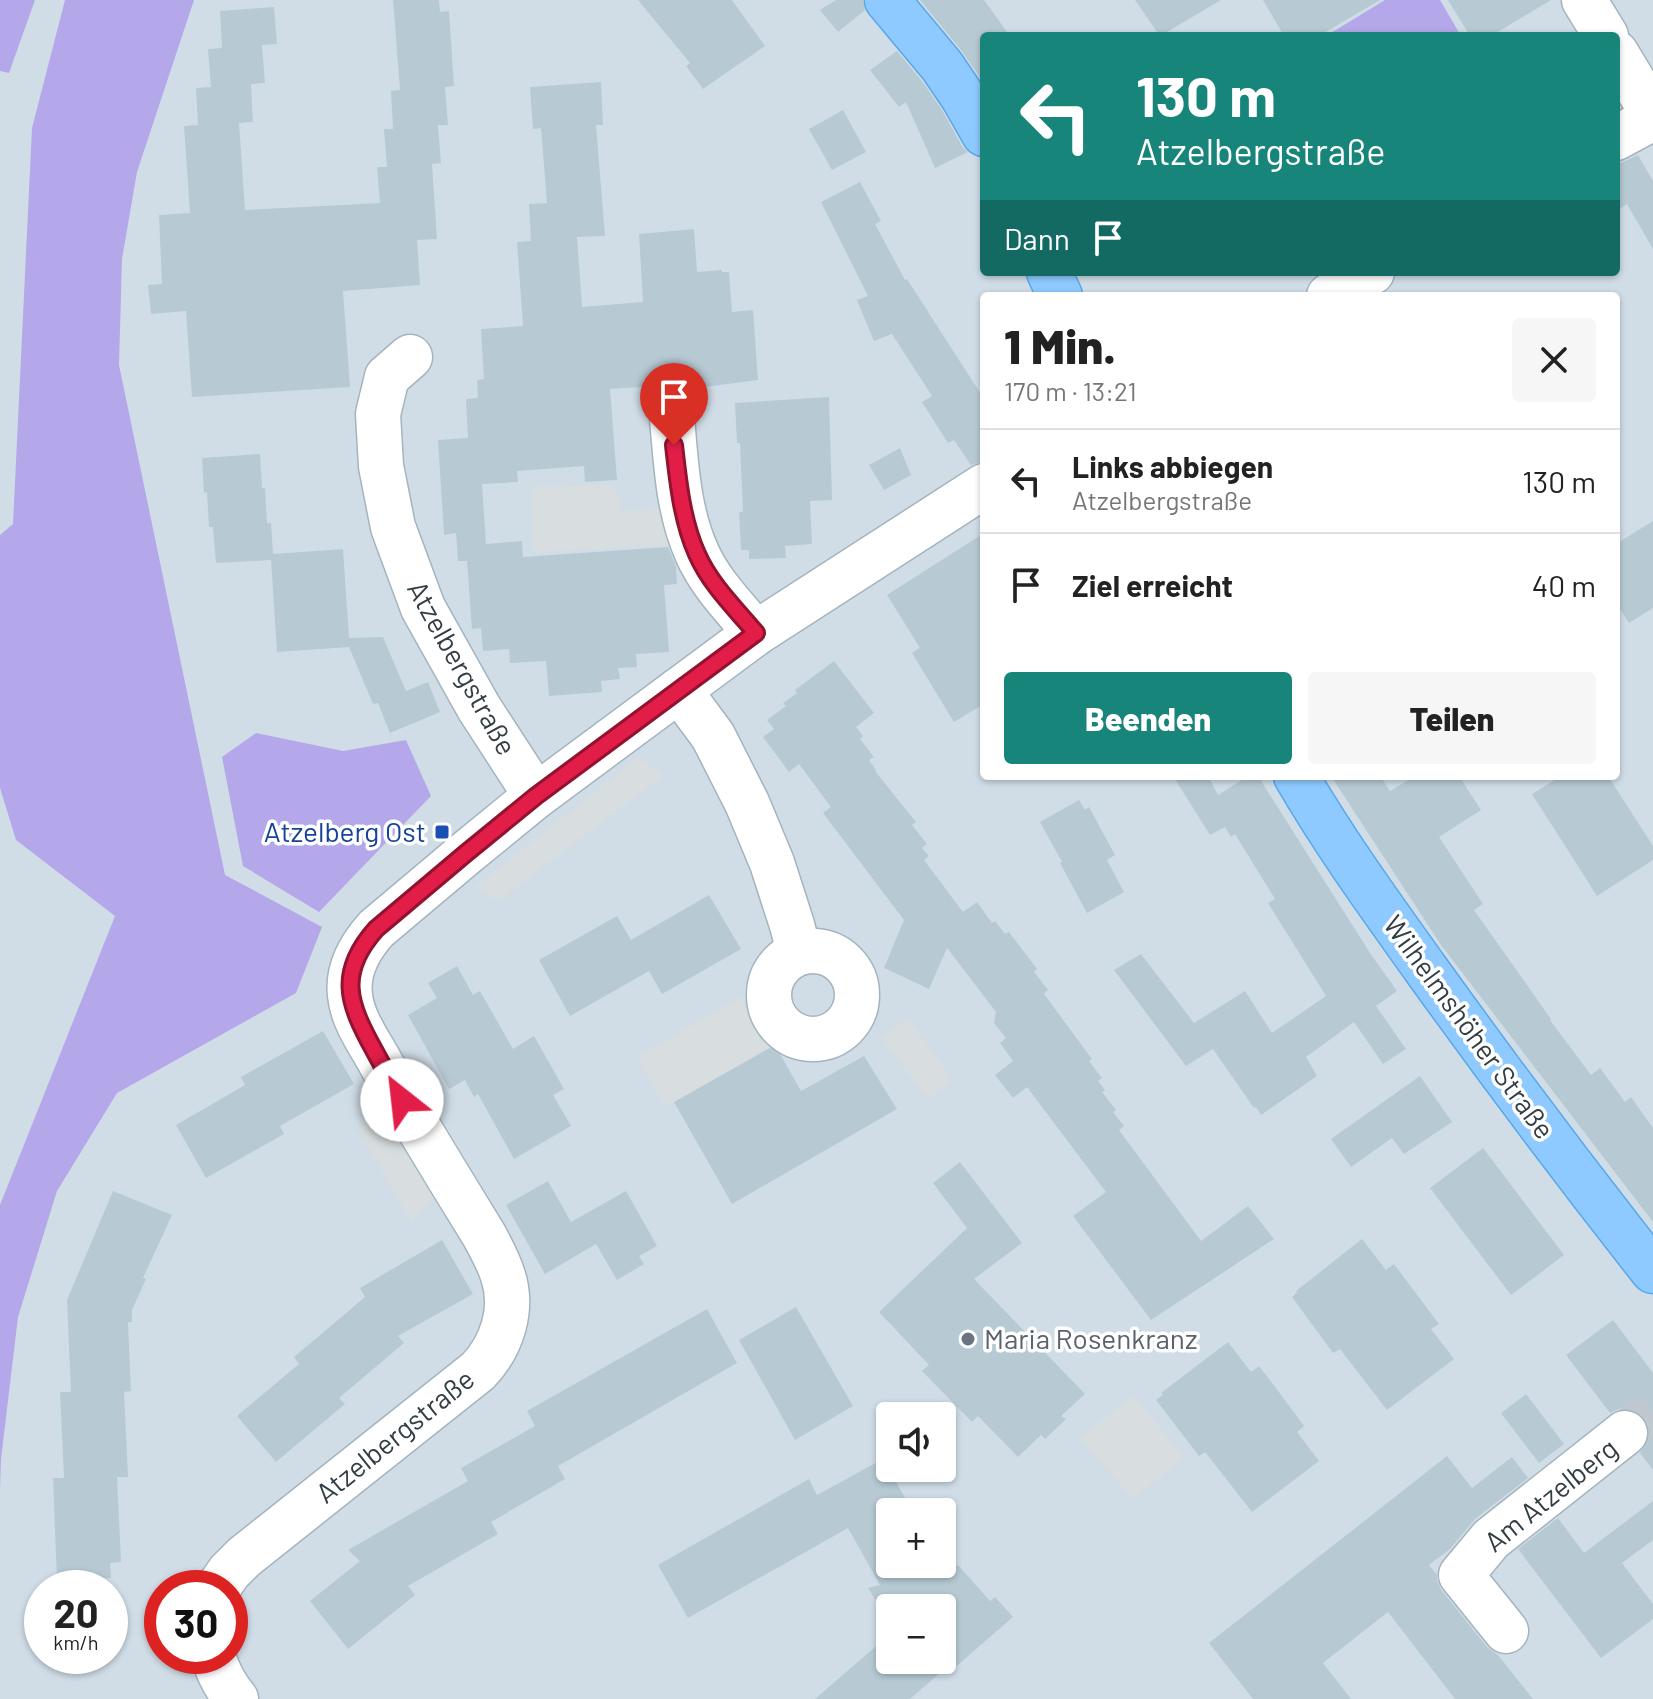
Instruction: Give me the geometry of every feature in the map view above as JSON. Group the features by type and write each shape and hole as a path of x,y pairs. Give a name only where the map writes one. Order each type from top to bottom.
{"main road":[{"path":"887,0 942,66 980,127"},
{"name":"Wilhelmshöher Straße","path":"1299,780 1363,881 1435,982 1653,1271"}],"street":[{"path":"1584,0 1604,32"},
{"path":"1620,60 1653,116 1620,136"},
{"path":"1336,292 1365,276"},
{"name":"Atzelbergstraße","path":"410,357 387,377 378,414 381,466 393,527 423,608 479,708 536,796"},
{"path":"672,418 682,501 697,553 712,579 756,633"},
{"name":"Atzelbergstraße","path":"233,1570 244,1557 478,1371 488,1360 502,1333 506,1314 504,1278 495,1256 360,1026 350,995 351,977 358,955 376,929 536,796 756,633 980,489"},
{"path":"679,690 713,736 747,803 772,863 799,952"},
{"name":"Am Atzelberg","path":"1506,1631 1461,1575 1491,1539 1625,1433"},
{"path":"219,1674 236,1699"}],"shaded area":[{"path":"0,0 1653,0 1653,1699 0,1699"},
{"path":"0,0 35,0 9,73 0,71"},
{"path":"65,0 194,0 137,172 122,259 119,365 225,875 322,927 296,993 117,1093 57,1191 18,1317 0,1489 0,1205 115,916 16,840 0,788 0,535 13,524 32,128"},
{"path":"1385,0 1440,0 1459,32 1333,32"},
{"path":"614,485 623,511 668,509 675,545 533,552 532,487"},
{"path":"256,733 343,751 406,740 431,796 319,912 243,866 222,757"},
{"path":"639,757 663,776 498,901 475,887"},
{"path":"741,997 753,1022 775,1045 665,1107 637,1057"},
{"path":"908,1018 953,1080 927,1099 882,1038"},
{"path":"372,1092 433,1198 411,1222 360,1132"},
{"path":"1133,1396 1185,1457 1133,1499 1079,1438"}],"building":[{"path":"393,0 439,0 440,12 449,11 454,86 445,87 448,125 438,125 441,163 432,164 437,239 417,240 420,285 343,291 350,387 192,397 186,311 151,314 148,285 162,284 159,215 190,213 184,126 198,125 196,88 211,87 208,49 222,48 220,11 274,7 277,44 262,45 265,83 251,84 253,122 239,123 245,210 380,203 377,167 387,167 384,129 393,129 391,91 400,90"},
{"path":"638,0 732,0 765,46 703,89 686,66 690,63"},
{"path":"836,0 863,0 865,10 838,32 820,10"},
{"path":"920,0 984,0 1007,32 980,32 980,77"},
{"path":"1135,0 1221,0 1167,32 1157,32"},
{"path":"1263,0 1380,0 1326,32 1282,32"},
{"path":"1448,0 1551,0 1498,32 1468,32"},
{"path":"897,51 922,81 968,152 935,168 906,102 899,107 870,70"},
{"path":"601,82 603,125 596,125 605,236 577,237 582,307 643,302 639,234 694,229 697,272 729,272 732,312 753,310 758,380 704,387 703,383 610,389 617,480 585,482 584,466 517,471 518,482 482,484 486,544 522,541 523,557 668,547 676,566 677,584 664,585 669,652 636,654 637,667 618,668 620,679 601,681 602,692 549,696 546,661 510,663 509,649 483,651 481,628 472,629 467,561 458,561 456,533 444,535 438,440 468,438 466,399 478,398 477,380 484,379 481,329 523,326 517,242 531,241 529,204 547,203 541,128 533,129 530,87"},
{"path":"843,110 866,152 832,170 809,129"},
{"path":"1638,155 1653,181 1653,249 1627,204 1620,208 1620,163"},
{"path":"860,182 881,221 875,224 905,280 980,393 980,462 971,465 954,440 948,443 922,402 932,396 892,334 874,341 857,300 868,296 821,202"},
{"path":"829,397 832,500 810,501 812,544 785,546 786,558 749,559 749,550 741,550 739,512 743,512 735,403"},
{"path":"900,448 911,475 884,490 869,465"},
{"path":"260,454 273,554 343,549 349,638 383,637 406,691 428,682 440,712 390,733 378,703 373,704 349,647 277,652 271,560 216,563 213,527 209,527 207,492 204,493 202,458"},
{"path":"1653,521 1653,608 1629,623 1620,609 1620,542"},
{"path":"980,536 980,706 954,722 912,653 920,648 887,595"},
{"path":"834,661 874,713 856,727 863,736 860,739 874,757 869,760 875,771 916,822 912,825 927,844 922,848 929,856 924,860 963,912 977,902 992,923 995,921 1005,934 1009,932 1037,969 1034,972 1048,990 1044,994 1092,1059 1089,1061 1102,1078 1098,1081 1105,1090 1102,1092 1124,1126 1119,1130 1201,1241 1248,1206 1274,1239 1151,1320 1073,1216 1106,1192 1027,1087 1013,1098 995,1075 1013,1061 1000,1043 1006,1038 994,1023 996,1012 947,948 929,989 884,968 904,920 823,813 831,807 799,764 789,772 763,737 774,729 767,720 786,706 783,703 797,693 795,690"},
{"path":"1176,780 1210,780 1218,795 1242,780 1261,780 1397,991 1376,1006 1406,1049 1383,1064 1354,1022 1306,1057 1317,1076 1261,1115 1213,1049 1186,1066 1114,970 1141,954 1194,1023 1245,991 1272,1033 1326,996 1268,903 1275,899 1235,834 1231,837 1225,827 1210,835"},
{"path":"1334,780 1383,780 1390,791 1408,780 1462,780 1481,810 1439,837 1483,904 1474,910 1550,1020 1591,1075 1600,1068 1625,1102 1631,1097 1653,1128 1653,1222 1441,945"},
{"path":"1555,780 1611,780 1653,846 1653,860 1597,896 1532,794"},
{"path":"1079,800 1085,810 1089,807 1115,855 1107,860 1124,892 1087,913 1040,822"},
{"path":"709,895 741,949 662,994 649,971 570,1016 539,960 617,916 631,940"},
{"path":"457,966 473,995 480,991 513,1049 534,1036 564,1089 553,1095 571,1126 514,1159 478,1094 474,1097 465,1080 449,1089 408,1015 437,998 428,983"},
{"path":"323,1031 354,1084 280,1126 284,1134 206,1178 176,1125 245,1085 241,1077"},
{"path":"775,1045 801,1091 864,1056 897,1109 732,1204 674,1102"},
{"path":"1420,1076 1452,1122 1404,1154 1392,1138 1351,1167 1331,1139"},
{"path":"1483,1148 1564,1255 1511,1295 1430,1188"},
{"name":"Maria Rosenkranz","path":"960,1162 1022,1243 974,1279 1085,1394 1061,1416 1066,1419 1045,1439 1041,1435 1018,1457 978,1416 972,1422 956,1402 952,1402 922,1371 929,1365 879,1312 967,1228 933,1183"},
{"path":"548,1181 571,1222 626,1191 657,1246 639,1256 644,1264 617,1280 596,1244 545,1274 506,1205"},
{"path":"113,1191 172,1215 143,1278 146,1279 132,1310 132,1322 128,1322 131,1391 124,1392 128,1477 117,1477 121,1562 110,1563 110,1570 57,1570 53,1478 64,1478 60,1392 71,1392 67,1300"},
{"path":"1362,1239 1386,1270 1394,1264 1439,1324 1431,1329 1454,1359 1387,1410 1340,1349 1333,1353 1292,1297"},
{"path":"442,1240 473,1294 398,1336 404,1343 339,1398 345,1404 276,1462 237,1416 299,1364 294,1357 365,1297 360,1288"},
{"path":"796,1307 853,1406 795,1440 739,1340"},
{"path":"707,1309 737,1363 558,1466 565,1479 491,1522 498,1534 408,1586 415,1595 348,1649 310,1601 360,1561 348,1550 468,1481 461,1468 535,1426 527,1411"},
{"path":"1613,1320 1653,1373 1653,1470 1640,1453 1648,1441 1650,1429 1645,1418 1633,1410 1621,1408 1610,1413 1566,1355"},
{"path":"1228,1342 1251,1372 1259,1366 1276,1388 1304,1426 1297,1432 1319,1461 1252,1512 1205,1452 1199,1456 1156,1400"},
{"path":"1526,1394 1564,1444 1539,1463 1501,1413"},
{"path":"1447,1456 1472,1488 1512,1457 1528,1478 1475,1519 1450,1549 1429,1565 1437,1575 1442,1591 1533,1699 1455,1699 1388,1612 1323,1663 1351,1699 1253,1699 1209,1643"},
{"path":"876,1463 876,1482 896,1482 905,1498 876,1498 876,1578 848,1528 688,1618 658,1565 809,1479 817,1495"},
{"path":"1653,1501 1653,1540 1622,1563 1653,1604 1653,1619 1601,1658 1518,1549 1558,1518 1584,1553"},
{"path":"958,1565 990,1601 995,1597 1013,1617 956,1667 956,1594 876,1594 876,1601 868,1588 880,1585 876,1578 956,1578"},
{"path":"876,1646 876,1674 939,1674 910,1699 815,1699"}],"tunnel":[{"path":"1625,1433 1653,1412"}],"place":[{"name":"Atzelberg Ost","path":"442,832"},
{"name":"Maria Rosenkranz","path":"968,1339"}],"route":[{"path":"402,1100 360,1026 350,995 354,965 369,937 536,796 756,633 712,579 697,553 682,501 674,445"}]}
